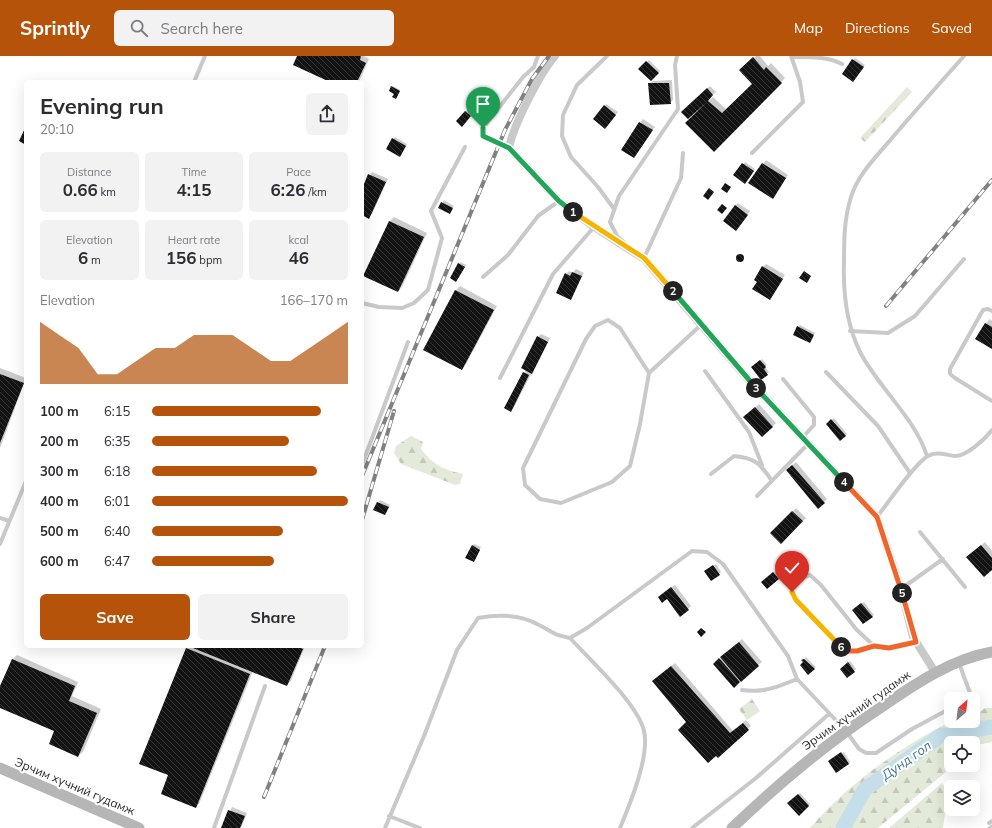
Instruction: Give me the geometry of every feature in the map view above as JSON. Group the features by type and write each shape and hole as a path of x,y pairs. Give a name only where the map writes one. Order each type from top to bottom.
{"main road":[{"name":"Эрчим хүчний гудамж","path":"732,828 784,780 846,731 935,672 992,652"},
{"name":"Эрчим хүчний гудамж","path":"0,768 139,828"}],"street":[{"path":"555,56 528,103 511,139 509,148 559,201 594,227 644,258 746,377 877,517 901,589 916,642 935,672"}],"lane":[{"path":"195,80 205,56"},
{"path":"509,148 483,136 483,128 519,82 534,67 538,56"},
{"path":"607,56 577,85 563,115 562,136 571,157 598,187 614,209"},
{"path":"677,56 675,65 678,109 620,196 610,222 616,236 644,258 681,178 683,153"},
{"path":"752,153 803,102 800,82 791,56 823,57 833,59 842,64"},
{"path":"928,456 913,428 886,389 868,367 850,331 843,280 845,227 851,196 864,170 964,56"},
{"path":"364,303 380,307 402,308 414,303 428,290 442,238 431,211 465,147"},
{"path":"483,277 508,255 538,216 559,201"},
{"path":"500,378 553,274 594,227"},
{"path":"850,331 888,333 915,316 964,259"},
{"path":"992,311 988,309 983,310 950,369 950,374 992,401"},
{"path":"649,373 620,328 608,320 595,326 586,339 523,468 525,485 540,499 561,502 589,493 612,482 630,466 640,424 649,373 702,324"},
{"path":"364,460 408,342"},
{"path":"705,371 748,432 762,465 772,481"},
{"path":"826,372 878,426 910,473"},
{"path":"757,496 772,481 806,440 814,425 814,417 783,378"},
{"path":"877,517 910,473 928,456 936,453 957,456 976,447 992,430"},
{"path":"711,474 734,456 748,457 762,465"},
{"path":"0,544 24,486"},
{"path":"0,518 9,521"},
{"path":"920,532 966,588"},
{"path":"570,638 587,628 648,582 692,552 707,552 723,564 788,656 797,679 846,731 859,749 873,754 912,729 944,712"},
{"path":"901,589 943,560"},
{"path":"874,646 856,629 821,585 810,576 798,579 792,592 796,600 839,646 847,651 857,651 874,646 889,648 916,642"},
{"path":"385,828 424,736 457,650 478,618 505,615 538,624 554,635 570,638 638,714 645,732 645,758 620,828"},
{"path":"958,663 970,692"},
{"path":"742,690 755,692 773,689 797,679"},
{"path":"214,828 265,686"},
{"path":"692,828 756,778 829,714"},
{"path":"389,816 420,828"}],"green space":[{"path":"907,87 912,92 865,142 860,138"},
{"path":"411,436 423,442 421,449 439,466 463,474 460,484 455,485 401,464 394,453 396,446"},
{"path":"752,699 760,711 747,720 739,709"},
{"path":"985,708 992,708 992,742 980,744 980,736 977,736 976,728 980,728 980,712"},
{"path":"944,725 944,728 966,728 967,730 962,736 944,736 944,772 946,772 878,828 810,828 858,781 894,755"},
{"path":"942,783 944,786 945,816 943,828 889,828"}],"building":[{"path":"297,56 361,56 360,60 366,63 358,80 326,80 293,65"},
{"path":"753,57 764,70 766,67 782,83 714,152 685,123 707,102 688,119 681,112 707,88 713,95 708,101 722,113 752,84 739,70"},
{"path":"852,59 864,67 853,82 842,74"},
{"path":"646,61 659,73 651,81 638,69"},
{"path":"648,83 669,83 671,104 650,105"},
{"path":"391,86 400,91 396,99 392,97 394,94 389,91"},
{"path":"604,105 616,115 605,129 593,119"},
{"path":"465,111 471,116 462,127 456,121"},
{"path":"639,122 653,130 634,158 621,150"},
{"path":"24,130 24,144 19,141"},
{"path":"392,138 406,146 400,157 386,149"},
{"path":"742,163 754,171 745,184 733,175"},
{"path":"762,163 786,178 773,199 748,183"},
{"path":"368,174 386,182 369,219 364,216 364,184"},
{"path":"725,183 731,187 727,193 721,189"},
{"path":"709,188 714,192 708,200 703,196"},
{"path":"441,202 453,208 450,214 438,208"},
{"path":"722,204 727,208 722,214 717,210"},
{"path":"735,205 748,215 736,231 723,221"},
{"path":"389,221 424,237 398,292 364,276"},
{"path":"740,254 743,255 743,261 740,262 737,261 736,258 737,255"},
{"path":"458,263 465,267 456,282 450,278"},
{"path":"762,266 783,279 770,300 752,289 757,282 754,280"},
{"path":"804,271 811,276 807,283 799,278"},
{"path":"572,272 582,276 571,300 556,293 565,273 570,276"},
{"path":"455,290 494,310 462,370 423,350"},
{"path":"985,323 992,327 992,349 975,339"},
{"path":"797,326 814,335 810,343 793,335"},
{"path":"537,336 548,342 532,374 521,368"},
{"path":"760,360 766,367 764,369 768,375 761,380 751,367"},
{"path":"523,372 529,375 511,412 504,408"},
{"path":"0,374 24,383 0,443"},
{"path":"755,407 773,427 762,437 743,417"},
{"path":"831,419 846,436 840,441 826,424"},
{"path":"792,465 825,503 818,509 786,470"},
{"path":"377,502 389,507 385,515 373,510"},
{"path":"792,511 803,521 781,544 770,533"},
{"path":"472,545 480,550 474,562 465,558"},
{"path":"981,545 992,558 992,570 984,577 966,557"},
{"path":"713,565 720,575 711,581 704,571"},
{"path":"773,572 779,579 767,589 761,582"},
{"path":"671,587 689,610 680,617 667,599 662,603 658,597"},
{"path":"861,603 873,617 863,624 852,610"},
{"path":"701,628 706,632 701,637 697,632"},
{"path":"739,642 759,666 741,682 720,657"},
{"path":"186,648 250,674 196,808 161,794 168,775 139,764"},
{"path":"193,648 301,648 303,649 287,686"},
{"path":"719,658 740,682 734,688 713,664"},
{"path":"12,659 75,686 69,701 97,713 78,757 49,744 54,731 0,708 0,686"},
{"path":"804,659 815,669 808,675 800,665 803,662 801,660"},
{"path":"848,662 855,672 847,678 840,669"},
{"path":"671,666 730,733 743,723 749,730 718,758 716,756 708,763 678,730 686,722 652,681"},
{"path":"841,752 849,764 836,773 828,761"},
{"path":"798,794 809,806 799,816 787,803"},
{"path":"228,810 245,816 240,828 221,828"}],"waterway":[{"name":"Дунд гол","path":"843,828 865,789 940,736 992,727"}],"railway":[{"path":"364,471 505,130 532,79 549,56"},
{"path":"886,306 992,180"},
{"path":"364,513 394,411"},
{"path":"264,797 324,648"}],"route":[{"path":"483,128 483,136 509,148 559,201 594,227 644,258 746,377 877,517 901,589 913,636 916,642 889,648 874,646 857,651 847,651 839,646 796,600 792,592"}]}
